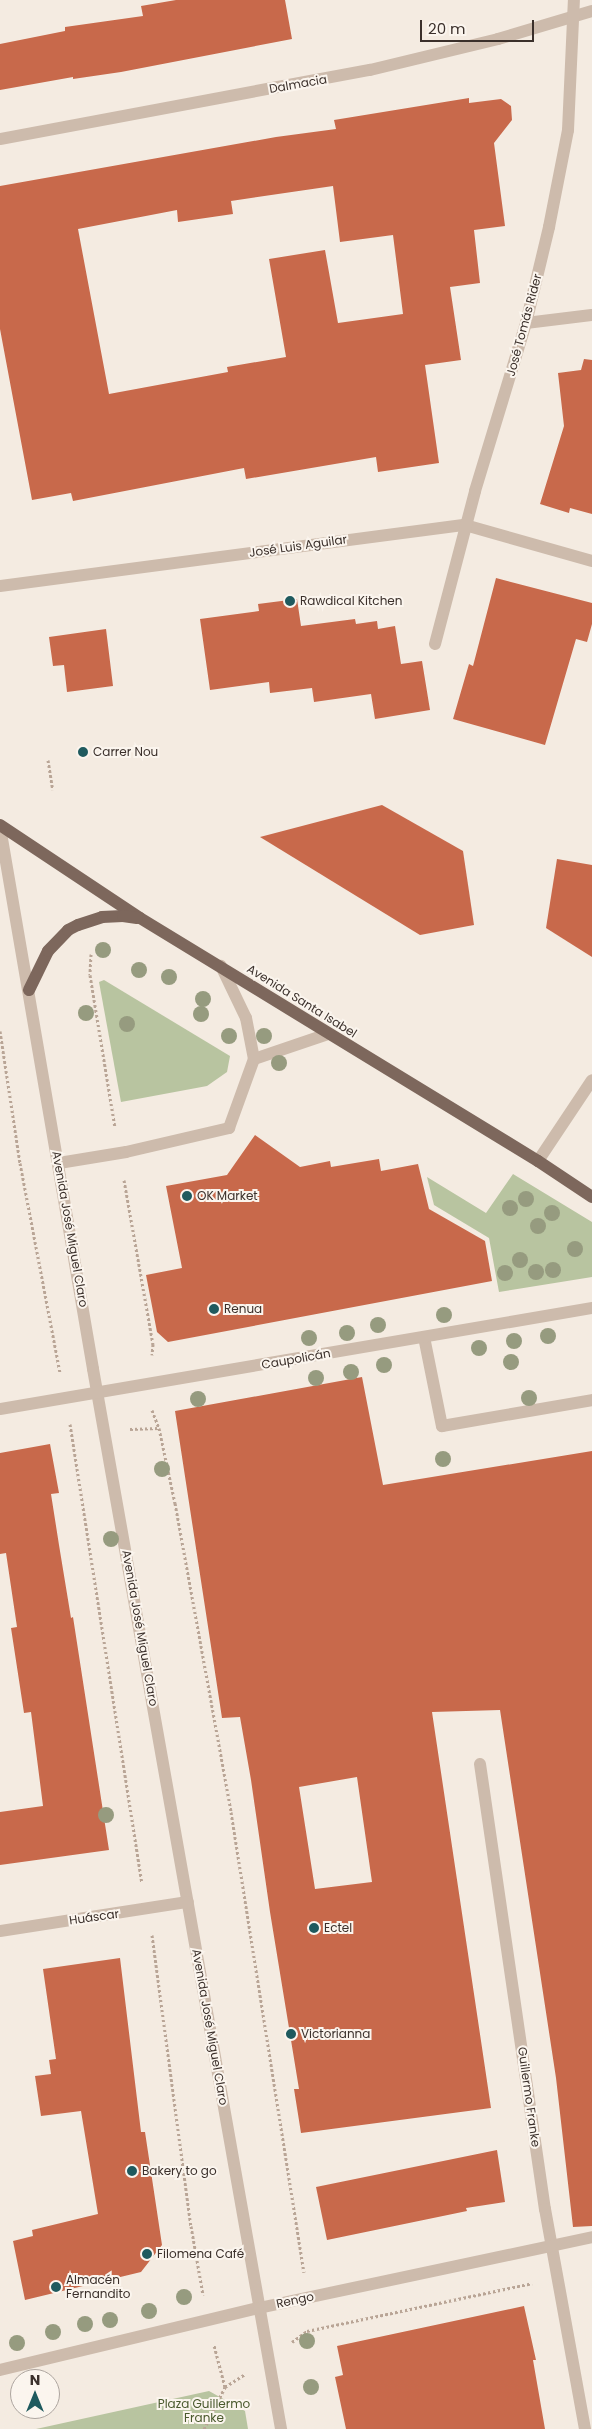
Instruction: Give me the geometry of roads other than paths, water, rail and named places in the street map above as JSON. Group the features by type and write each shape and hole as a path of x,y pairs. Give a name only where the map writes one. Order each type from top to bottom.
{"main road":[{"name":"Avenida Santa Isabel","path":"0,826 140,918 538,1161 592,1197"},
{"path":"29,990 48,951 68,930 84,922 102,917 123,916 140,918"}],"street":[{"name":"José Tomás Rider","path":"435,644 465,525 526,323 549,227 568,130 574,0"},
{"name":"Dalmacia","path":"0,139 370,70 453,52 592,11"},
{"path":"526,323 592,315"},
{"name":"José Luis Aguilar","path":"0,586 465,525 592,561"},
{"name":"Avenida José Miguel Claro","path":"0,826 281,2429"},
{"path":"59,1163 126,1152 229,1128 254,1059 246,1018 221,966"},
{"path":"254,1059 328,1034"},
{"path":"538,1161 592,1080"},
{"name":"Caupolicán","path":"0,1409 592,1308"},
{"path":"424,1337 442,1426 592,1400"},
{"name":"Guillermo Franke","path":"480,1764 552,2244 585,2429"},
{"name":"Huáscar","path":"0,1931 188,1902"},
{"name":"Rengo","path":"0,2370 259,2308 592,2237"}],"place":[{"name":"Rawdical Kitchen","path":"290,601"},
{"name":"Carrer Nou","path":"83,752"},
{"name":"OK Market","path":"187,1196"},
{"name":"Renua","path":"214,1309"},
{"name":"Ectel","path":"314,1928"},
{"name":"Victorianna","path":"291,2034"},
{"name":"Bakery to go","path":"132,2171"},
{"name":"Filomena Café","path":"147,2254"},
{"name":"Almacén Fernandito","path":"56,2287"}],"park label":[{"name":"Plaza Guillermo Franke","path":"204,2411"}]}
